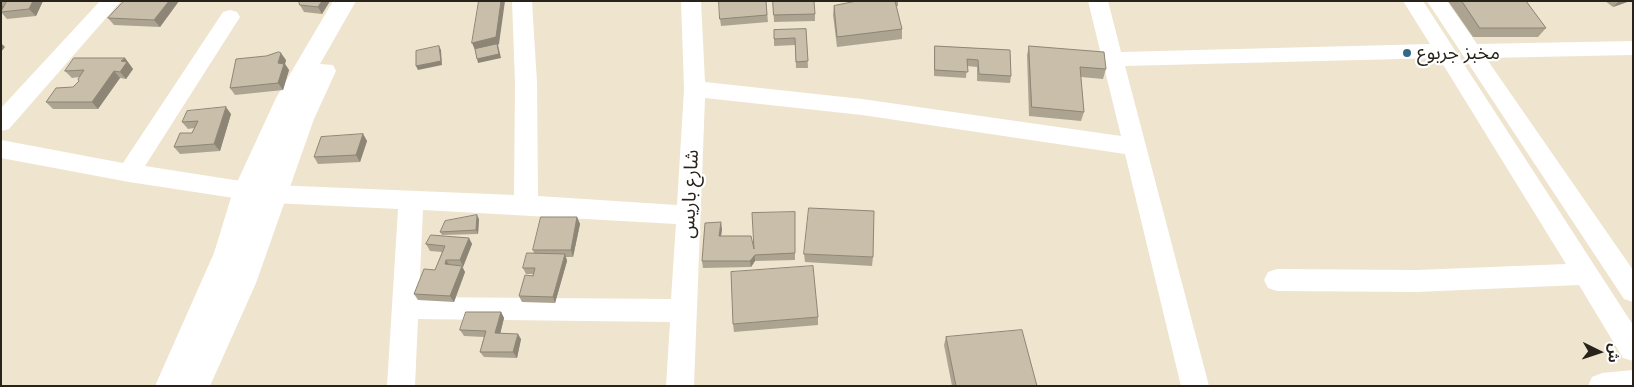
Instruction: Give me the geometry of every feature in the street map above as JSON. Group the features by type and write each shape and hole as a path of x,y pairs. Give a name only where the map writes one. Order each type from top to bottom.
{"street":[{"path":"1,123 111,1"},
{"path":"194,386 241,282 260,192 289,98 334,16 345,1"},
{"path":"171,386 228,253 301,119 332,53 363,1"},
{"path":"522,1 526,83 526,205"},
{"name":"شارع باريس","path":"680,386 695,89 691,1"},
{"path":"1098,1 1195,386"},
{"path":"1413,1 1633,349"},
{"path":"1437,1 1633,290"},
{"path":"129,173 230,17"},
{"path":"1472,51 1633,48"},
{"path":"1114,59 1445,51"},
{"path":"695,89 862,106 1134,147"},
{"path":"1,149 129,173 260,192 689,215"},
{"path":"401,386 411,200"},
{"path":"1277,280 1416,281 1586,274"},
{"path":"404,308 684,310"},
{"path":"1602,386 1633,382"}],"building":[{"path":"7,1 33,1 29,9 1,12"},
{"path":"124,1 169,1 154,20 108,18"},
{"path":"299,1 322,1 318,7 300,5"},
{"path":"479,1 501,1 496,37 472,43"},
{"path":"719,1 766,1 767,15 720,19"},
{"path":"773,1 814,1 815,14 774,15"},
{"path":"857,1 895,1 902,29 837,37 834,6"},
{"path":"1462,1 1526,1 1546,28 1480,28"},
{"path":"806,29 808,61 796,62 795,38 774,39 774,30"},
{"path":"497,44 499,54 477,59 475,49"},
{"path":"439,46 441,61 416,66 416,51"},
{"path":"935,46 1010,50 1011,76 979,74 978,60 967,59 968,72 935,70"},
{"path":"1029,46 1104,52 1106,69 1080,67 1084,112 1032,107"},
{"path":"281,53 278,63 284,64 278,83 230,88 236,59 266,56"},
{"path":"74,58 125,58 121,61 127,62 120,72 114,71 92,102 46,102 56,88 73,87 79,81 78,79 84,70 65,71"},
{"path":"226,107 214,144 174,147 180,133 192,133 198,121 182,122 187,111"},
{"path":"363,134 356,155 314,157 321,137"},
{"path":"809,208 874,211 873,257 804,254"},
{"path":"795,212 795,253 755,255 750,261 702,261 705,223 721,222 719,236 751,236 754,249 752,213"},
{"path":"477,215 476,230 440,232 445,221"},
{"path":"541,217 577,217 571,250 533,250"},
{"path":"431,235 469,238 460,260 446,260 445,264 462,266 450,296 414,294 424,269 435,270 445,246 426,244"},
{"path":"527,253 565,254 553,297 519,296 525,275 533,276 535,268 523,268"},
{"path":"813,266 818,317 733,324 731,272"},
{"path":"466,312 501,312 495,333 518,334 513,352 480,352 486,331 460,330"},
{"path":"1022,330 1037,386 956,386 946,337"}],"place":[{"name":"مخبز جربوع","path":"1407,53"}]}
